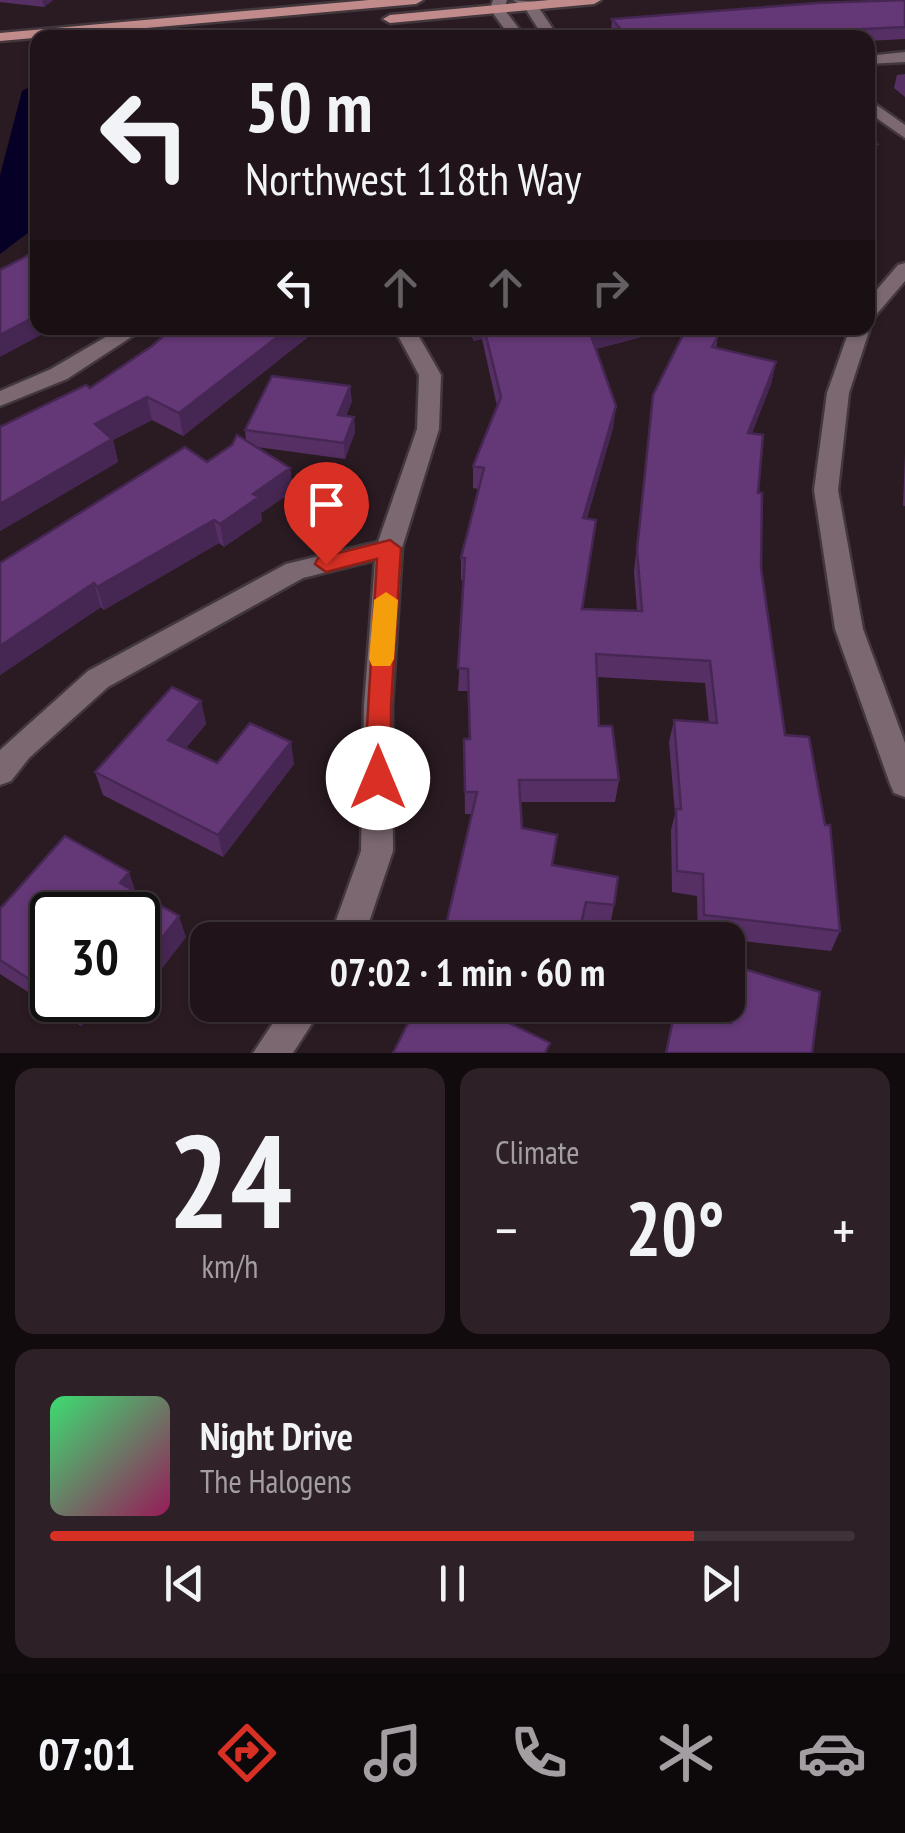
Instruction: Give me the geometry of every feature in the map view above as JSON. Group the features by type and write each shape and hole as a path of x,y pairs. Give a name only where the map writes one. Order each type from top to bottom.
{"main road":[{"path":"79,30 416,0"},
{"path":"254,30 498,4 594,0"},
{"path":"0,37 30,34"},
{"path":"0,53 30,51"}],"street":[{"path":"525,2 546,30"},
{"path":"498,4 514,30"},
{"path":"875,59 905,57"},
{"path":"875,109 905,132"},
{"path":"875,304 905,269"},
{"path":"0,399 59,374 124,335"},
{"path":"352,922 377,852 378,705 390,548 428,428 430,374 408,335"},
{"path":"858,335 838,394 826,490 849,629 905,784"},
{"path":"0,772 98,679 294,571 390,548"},
{"path":"270,1053 293,1022"}],"shaded area":[{"path":"30,87 30,231 0,254 0,175 22,91"}],"building":[{"path":"905,0 905,27 621,30 612,19"},
{"path":"30,253 30,319 0,335 0,270"},
{"path":"165,335 280,335 179,413 147,397 95,424 112,439 0,504 0,427 86,385 90,388"},
{"path":"486,335 591,335 616,406 583,518 596,520 582,609 642,611 637,550 653,395 683,335 718,336 712,347 776,362 748,433 763,435 758,493 762,493 761,568 785,735 809,737 825,825 830,825 840,931 704,915 703,874 677,871 676,809 681,809 674,720 717,723 710,661 596,654 599,726 612,726 619,780 519,780 522,828 557,835 552,865 618,877 614,905 586,902 582,920 588,922 447,922 477,792 465,792 464,739 470,739 468,669 458,668 465,558 461,558 484,468 473,466 501,397"},
{"path":"272,376 350,386 338,415 354,417 344,443 245,430"},
{"path":"237,435 290,468 253,494 259,497 220,524 214,520 97,587 94,583 0,646 0,563 185,447 207,462 232,445"},
{"path":"172,687 201,701 168,740 217,763 250,723 291,742 218,835 95,772"},
{"path":"65,836 129,872 120,883 136,892 30,892 30,980 0,960 0,909"},
{"path":"160,905 179,916 160,941"},
{"path":"745,969 820,992 812,1053 666,1053 673,1022 745,1022"},
{"path":"408,1022 507,1022 550,1043 545,1053 393,1053"}],"slow traffic":[{"path":"381,659 386,600"}],"route":[{"path":"326,564 390,548 378,705 378,778"}]}
